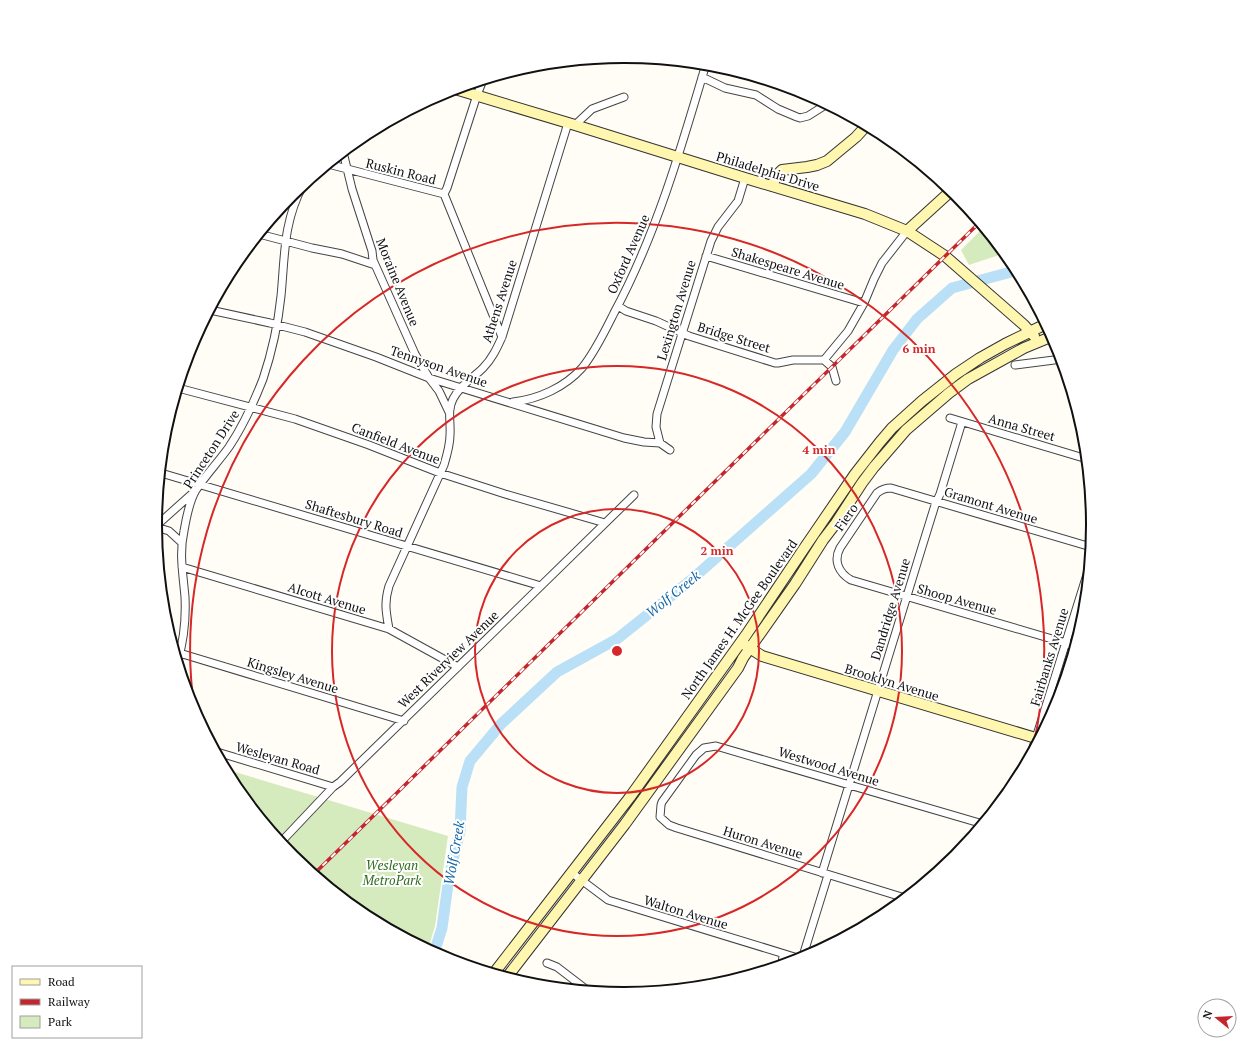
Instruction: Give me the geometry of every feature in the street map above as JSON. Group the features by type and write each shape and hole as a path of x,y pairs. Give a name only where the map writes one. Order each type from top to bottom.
{"main road":[{"name":"Philadelphia Drive","path":"465,92 865,214 907,231 945,256 1009,312 1039,341"},
{"path":"772,186 782,170 817,165 827,161 863,129"},
{"path":"907,231 947,194"},
{"name":"North James H. McGee Boulevard","path":"497,969 621,809 741,642 804,547 855,474 892,428 956,374 992,351 1041,326"},
{"name":"North James H. McGee Boulevard","path":"511,972 668,767 684,741 795,584 862,483 906,430 924,413 968,379 1047,338"},
{"name":"Brooklyn Avenue","path":"741,642 762,656 1034,738"}],"street":[{"name":"Oxford Avenue","path":"509,403 526,401 555,389 570,379 589,359 632,278 653,229 678,158 704,70"},
{"path":"702,77 725,88 756,95 778,109 800,118 808,116 821,107"},
{"path":"480,87 444,194 502,337"},
{"path":"571,124 592,109 624,98"},
{"name":"Athens Avenue","path":"389,629 385,607 386,594 444,464 450,435 449,412 454,397 466,382 482,370 496,352 571,124"},
{"name":"Moraine Avenue","path":"344,157 376,265 415,354 429,378 439,391 449,412"},
{"name":"Ruskin Road","path":"334,166 444,194"},
{"name":"Lexington Avenue","path":"660,443 656,427 657,414 706,256 718,227 738,201 745,178"},
{"name":"Princeton Drive","path":"179,648 184,632 185,617 181,542 186,521 196,491 230,445 251,407 263,377 271,353 277,325 286,234 292,209 296,200"},
{"path":"836,381 832,367 824,360 848,331 864,303 882,263 907,231"},
{"path":"265,236 342,254 376,265"},
{"name":"Shakespeare Avenue","path":"706,256 864,303"},
{"name":"Bridge Street","path":"618,306 626,311 656,321 689,336 775,363 793,360 824,360"},
{"name":"Tennyson Avenue","path":"215,311 277,325 334,342 429,378 624,438 644,442 660,443"},
{"path":"1015,365 1056,360"},
{"name":"Canfield Avenue","path":"183,389 251,407 335,432 440,473 505,494 605,523"},
{"name":"Anna Street","path":"950,418 1082,457"},
{"name":"Dandridge Avenue","path":"803,951 849,784 962,422"},
{"path":"660,443 670,450"},
{"name":"Shaftesbury Road","path":"165,474 540,586"},
{"name":"Gramont Avenue","path":"884,488 891,488 937,501 1086,546"},
{"name":"Fiero","path":"838,565 837,557 840,548 877,493 884,488"},
{"path":"162,521 196,491"},
{"name":"West Riverview Avenue","path":"285,838 333,787 404,720 634,495"},
{"path":"162,529 168,531 181,542"},
{"name":"Shoop Avenue","path":"838,565 843,574 852,580 1071,645"},
{"name":"Alcott Avenue","path":"182,567 389,629 458,667"},
{"name":"Fairbanks Avenue","path":"1045,716 1082,591"},
{"name":"Kingsley Avenue","path":"182,656 404,720"},
{"name":"Westwood Avenue","path":"680,777 699,752 704,748 716,746 978,822"},
{"name":"Wesleyan Road","path":"223,754 333,787"},
{"name":"Huron Avenue","path":"680,777 661,805 660,817 669,825 900,896"},
{"name":"Walton Avenue","path":"572,873 608,900 790,956"},
{"path":"783,954 783,959"},
{"path":"547,963 557,967 580,985"}],"green space":[{"path":"980,231 999,255 969,265 961,250"},
{"name":"Wesleyan MetroPark","path":"234,772 448,836 435,926 430,943 393,925 343,892 298,852 277,830"}],"waterway":[{"name":"Wolf Creek","path":"436,946 442,928 449,877 460,831 462,787 470,761 501,724 557,672 617,639 691,580 811,474 845,432 893,350 917,319 952,288 1011,272"}],"railway":[{"path":"318,870 976,226"}]}
